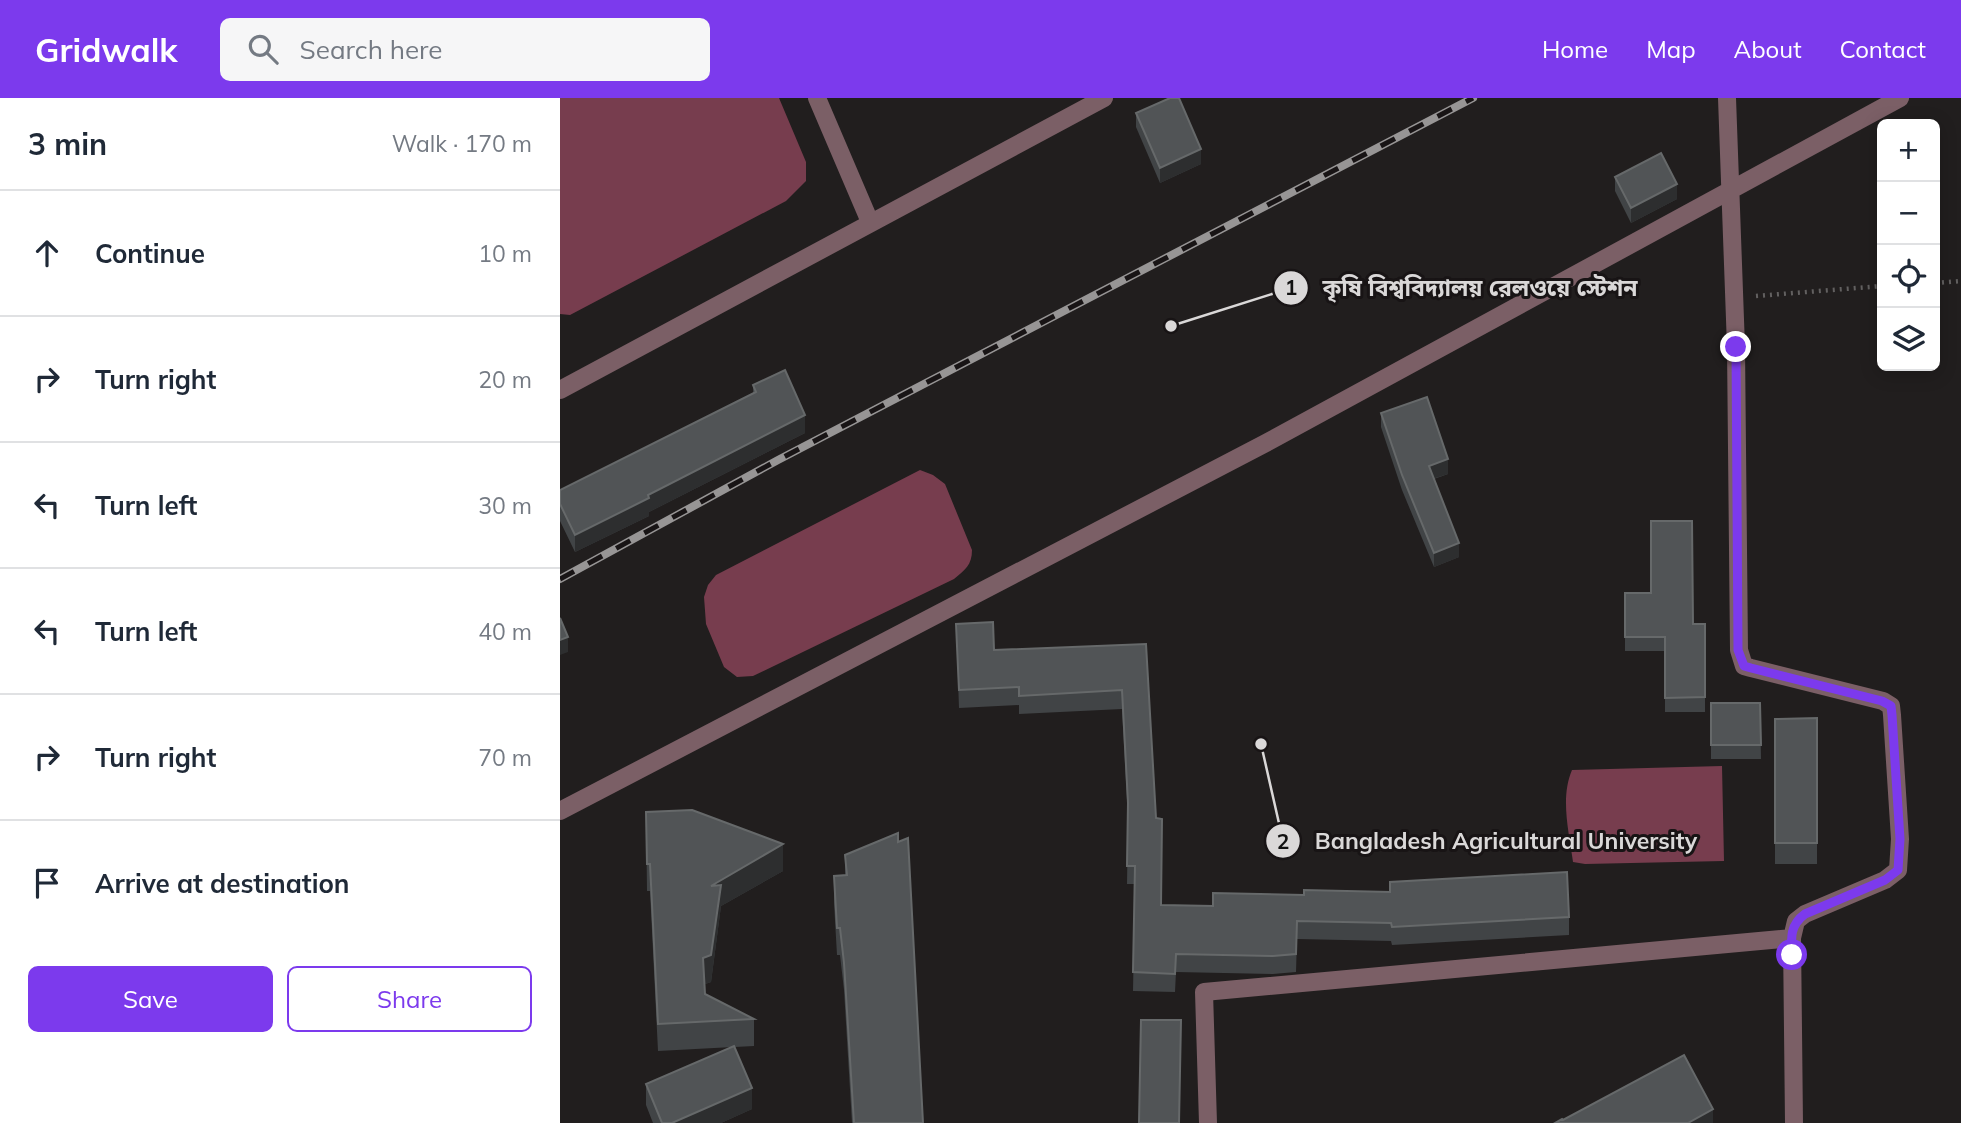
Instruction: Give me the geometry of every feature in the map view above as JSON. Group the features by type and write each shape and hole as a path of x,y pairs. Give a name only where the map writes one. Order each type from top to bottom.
{"street":[{"path":"817,98 870,222"},
{"path":"560,390 1104,98"},
{"path":"1727,98 1734,297 1738,650 1744,666 1882,701 1891,706 1892,715 1900,839 1898,870 1885,880 1805,914 1796,921 1791,938 1794,1123"},
{"path":"560,811 1264,444 1900,98"},
{"path":"1208,1123 1204,992 1791,938"}],"path":[{"path":"1940,282 1961,281"},
{"path":"1734,297 1877,286"}],"shaded area":[{"path":"560,98 779,98 806,162 806,181 786,201 570,315 560,314"},
{"path":"920,470 945,484 972,550 971,560 965,570 954,579 753,676 737,677 724,667 706,624 704,597 708,585 716,575"},
{"path":"1722,766 1724,861 1573,862 1566,804 1572,770"}],"building":[{"path":"1170,98 1179,98 1201,149 1160,168 1136,113"},
{"path":"1661,153 1677,184 1631,208 1615,177"},
{"path":"785,370 805,415 575,535 560,504 560,490 756,392 753,385"},
{"path":"1427,397 1448,459 1429,466 1459,543 1434,553 1402,475 1381,413"},
{"path":"1651,521 1692,521 1693,624 1705,624 1705,697 1665,698 1665,637 1625,637 1625,593 1651,593"},
{"path":"560,618 568,637 560,640"},
{"path":"993,622 994,650 1146,644 1156,818 1162,819 1161,905 1213,906 1213,893 1304,895 1304,890 1390,892 1390,882 1567,872 1569,917 1392,927 1391,923 1297,921 1296,954 1176,954 1175,974 1133,972 1135,866 1127,866 1128,803 1122,690 1019,696 1019,687 959,690 956,624"},
{"path":"1711,703 1760,703 1761,745 1711,745"},
{"path":"1817,718 1817,843 1775,843 1775,719"},
{"path":"692,810 783,844 711,886 721,885 711,955 703,958 705,994 754,1019 658,1024 646,812"},
{"path":"898,833 898,842 908,838 923,1123 854,1123 844,963 840,928 837,928 834,876 847,875 845,855"},
{"path":"1141,1020 1181,1020 1179,1123 1139,1123"},
{"path":"734,1046 752,1088 672,1123 662,1123 646,1084"},
{"path":"1684,1055 1713,1109 1688,1123 1555,1123 1563,1120"}],"railway":[{"path":"560,579 778,460 1473,98"}],"place":[{"name":"কৃষি বিশ্ববিদ্যালয় রেলওয়ে স্টেশন","path":"1171,326"},
{"name":"Bangladesh Agricultural University","path":"1261,744"}],"route":[{"path":"1736,347 1738,650 1741,661 1744,666 1751,668 1882,701 1891,706 1892,715 1901,855 1898,870 1892,877 1805,914 1796,921 1791,938 1792,955"}]}
